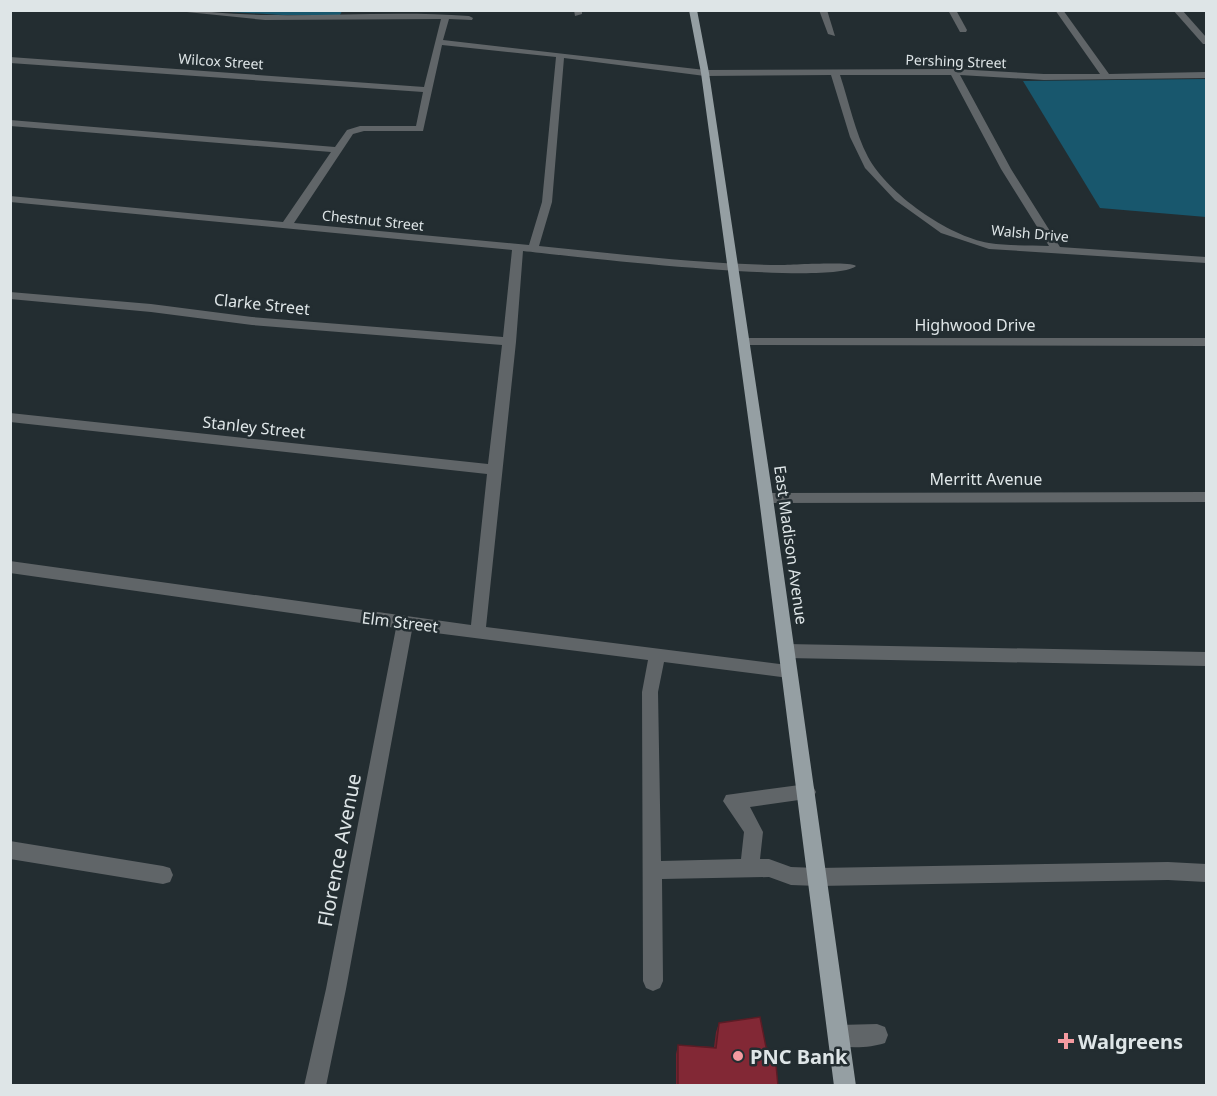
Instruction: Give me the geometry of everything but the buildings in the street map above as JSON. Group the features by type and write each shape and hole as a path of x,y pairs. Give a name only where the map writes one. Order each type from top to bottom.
{"main road":[{"name":"East Madison Avenue","path":"693,10 705,73 744,342 807,792 845,1086"}],"street":[{"path":"171,10 265,18 446,16 467,26"},
{"path":"823,10 832,34"},
{"path":"952,10 963,30"},
{"path":"1059,10 1106,76"},
{"path":"1177,10 1206,42"},
{"path":"286,226 347,135 356,129 420,129 438,42 446,16"},
{"path":"438,42 467,26"},
{"name":"Pershing Street","path":"467,26 560,56 705,73 954,72 1012,76 1206,75"},
{"path":"478,631 510,342 526,249 547,202 560,56"},
{"name":"Wilcox Street","path":"10,60 429,90"},
{"path":"954,72 1006,170 1057,251"},
{"name":"Walsh Drive","path":"835,73 860,149 870,170 925,218 944,231 973,242 1057,251 1206,260"},
{"path":"10,123 337,150"},
{"name":"Chestnut Street","path":"10,199 733,268 802,270 850,266"},
{"name":"Clarke Street","path":"10,295 151,308 252,321 510,342"},
{"name":"Highwood Drive","path":"744,342 1206,342"},
{"name":"Stanley Street","path":"10,417 495,470"},
{"name":"Merritt Avenue","path":"766,498 1206,497"},
{"name":"Elm Street","path":"10,567 405,623 789,671"},
{"name":"Florence Avenue","path":"315,1086 336,988 405,623"},
{"path":"787,651 1206,659"},
{"path":"653,981 650,692 657,656"},
{"path":"747,870 753,851 754,832 749,818 732,801 807,792"},
{"path":"10,850 163,875"},
{"path":"652,870 769,868 791,876 818,877 1168,871 1206,873"},
{"path":"839,1036 877,1035"}],"shaded area":[{"path":"212,11 342,11 340,15 283,15"},
{"path":"1206,79 1206,217 1100,208 1023,81"}],"place":[{"name":"Walgreens","path":"1066,1041"},
{"name":"PNC Bank","path":"738,1056"}]}
